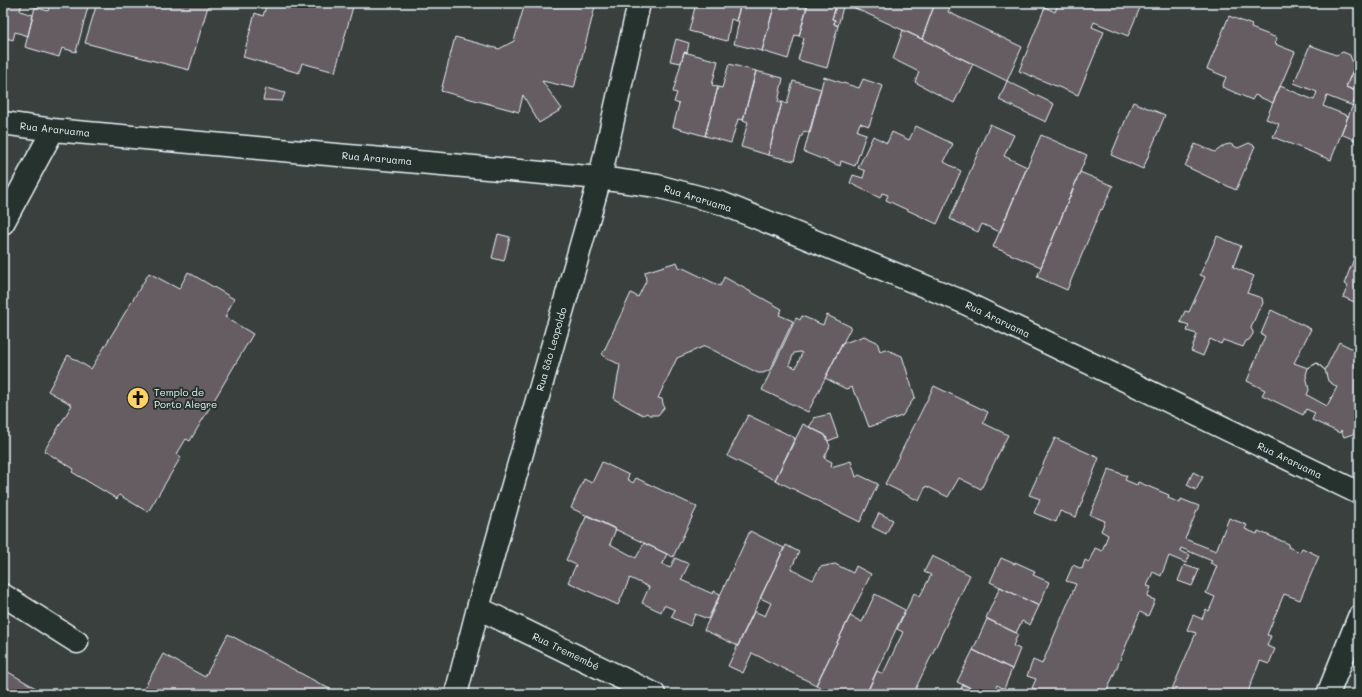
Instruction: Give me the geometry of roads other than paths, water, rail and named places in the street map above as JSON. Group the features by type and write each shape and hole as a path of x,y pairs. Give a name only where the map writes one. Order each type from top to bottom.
{"street":[{"name":"Rua São Leopoldo","path":"456,694 478,608 600,178 639,3"},
{"name":"Rua Araruama","path":"3,123 53,130 600,178 657,186 721,203 961,302 1359,493"},
{"path":"3,223 53,130"},
{"path":"3,595 77,642"},
{"name":"Rua Tremembé","path":"478,608 654,694"},
{"path":"1328,694 1359,617"}],"place":[{"name":"Templo de Porto Alegre","path":"138,398"}]}
